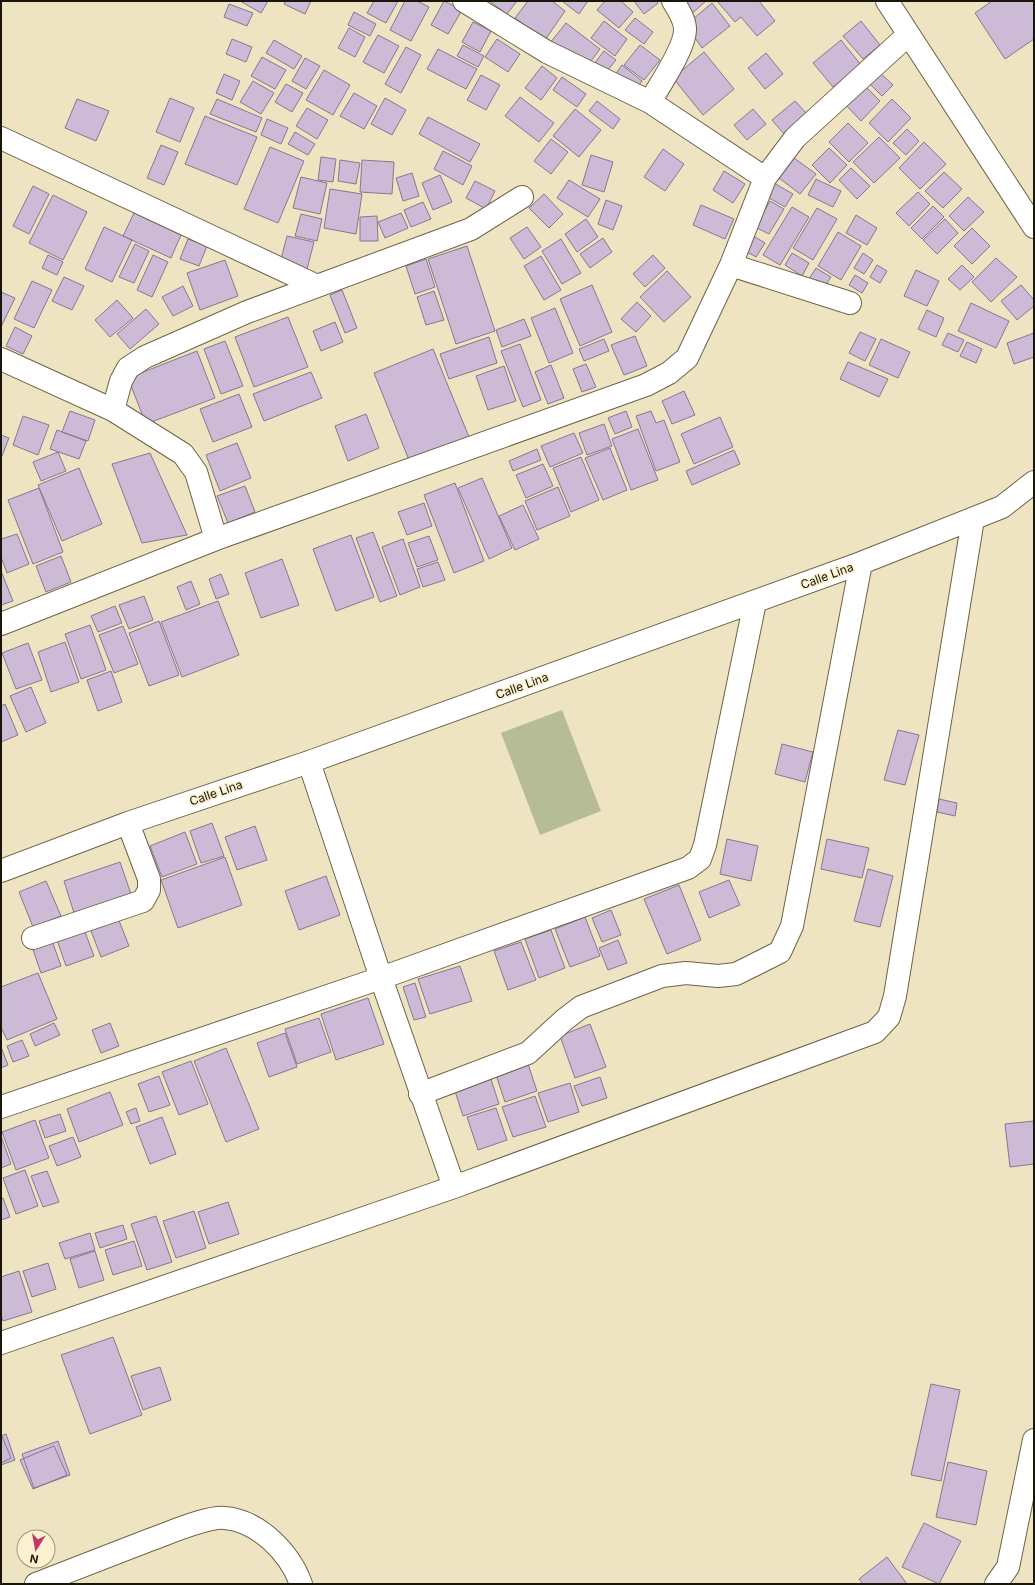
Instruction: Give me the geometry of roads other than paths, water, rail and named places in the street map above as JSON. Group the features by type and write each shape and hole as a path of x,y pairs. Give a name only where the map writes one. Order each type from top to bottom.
{"street":[{"path":"464,1 547,52 650,102 765,178"},
{"path":"650,102 683,44 685,29 680,11 673,1"},
{"path":"887,1 1034,226"},
{"path":"1,624 216,539 646,385 669,373 687,358 731,265 765,178 795,138 908,35"},
{"path":"1,138 315,285"},
{"path":"113,410 120,381 128,368 145,357 247,312 315,285 471,229 522,196"},
{"path":"731,265 850,303"},
{"path":"1,358 113,410 183,454 196,472 216,539"},
{"name":"Calle Lina","path":"1,871 128,823 309,762 861,563 1002,507 1034,482"},
{"path":"1,1343 454,1186 875,1032 890,1017 895,996 973,519"},
{"path":"420,1094 528,1053 564,1020 589,1004 662,976 686,973 718,976 736,974 780,952 792,926 861,563"},
{"path":"1,1107 380,978 688,868 700,858 705,845 755,602"},
{"path":"309,762 380,978 454,1186"},
{"path":"33,938 142,901 149,890 148,880 128,823"},
{"path":"996,1584 1008,1566 1034,1440"},
{"path":"36,1584 188,1525 224,1517 250,1525 268,1537 282,1552 297,1572 301,1584"}]}
